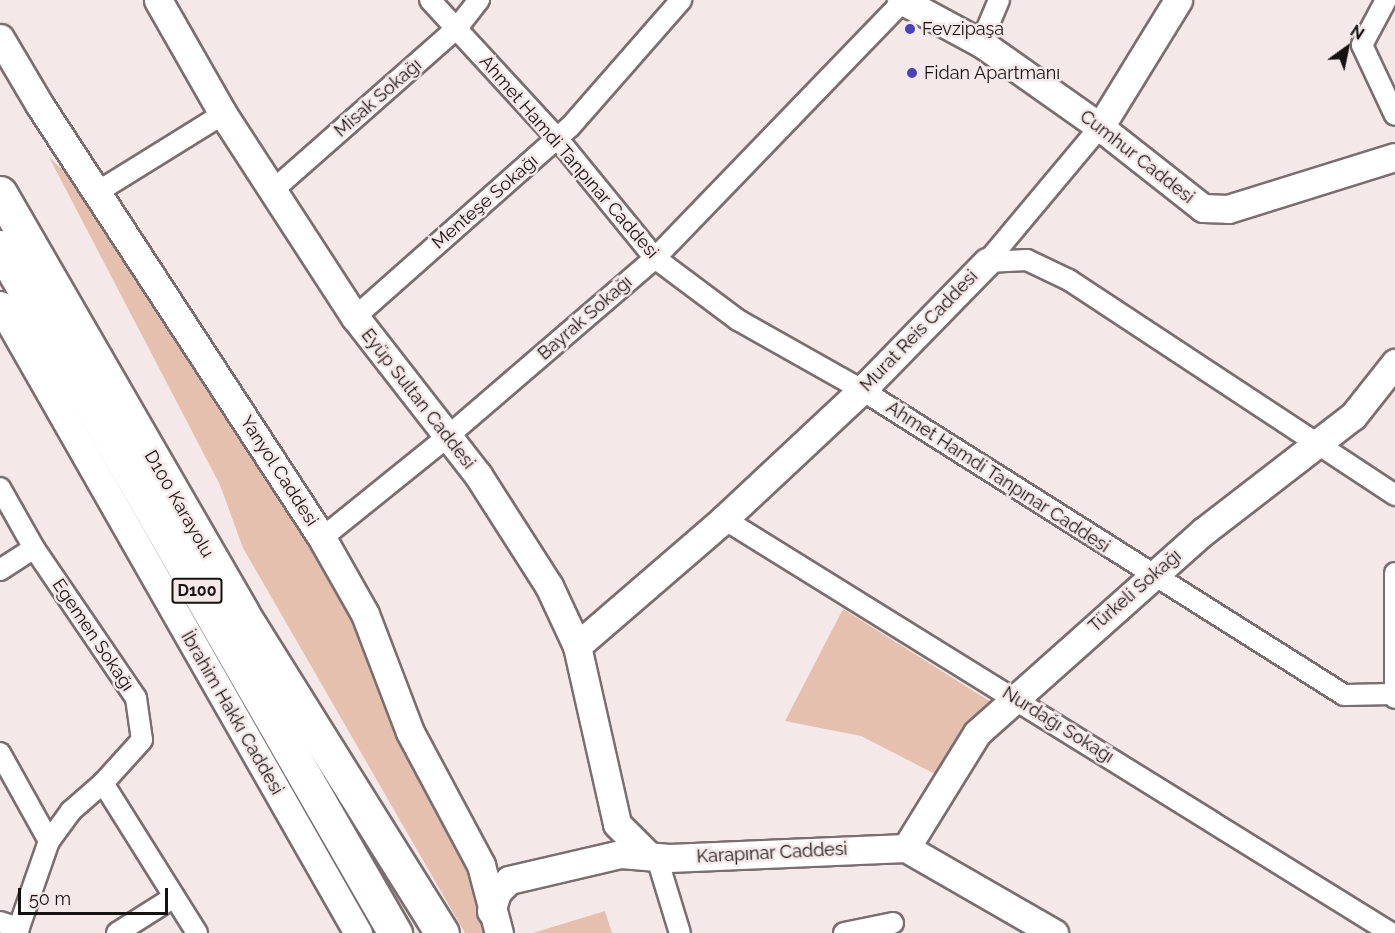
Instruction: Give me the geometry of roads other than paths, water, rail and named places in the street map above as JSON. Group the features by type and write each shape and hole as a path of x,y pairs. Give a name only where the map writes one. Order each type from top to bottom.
{"highway":[{"name":"D100 Karayolu","path":"0,193 242,613 442,933"},
{"name":"D100 Karayolu","path":"0,247 395,933"}],"street":[{"name":"Eyüp Sultan Caddesi","path":"158,0 223,114 355,317 477,475 532,557 577,646 617,824"},
{"name":"Ahmet Hamdi Tanpınar Caddesi","path":"430,0 557,138 655,258 738,320 862,390 1152,576 1344,695 1394,696"},
{"name":"Misak Sokağı","path":"272,191 458,28 479,0"},
{"name":"Menteşe Sokağı","path":"355,317 557,138 681,0"},
{"name":"Cumhur Caddesi","path":"902,0 981,43 1100,127 1203,208 1228,209 1395,157"},
{"name":"Bayrak Sokağı","path":"322,538 447,437 655,258 902,0"},
{"path":"981,43 999,0"},
{"path":"987,262 1100,127 1178,0"},
{"path":"1388,5 1362,45 1395,115"},
{"name":"Yanyol Caddesi","path":"0,38 39,104 99,191 322,538 376,637 410,732 472,846 487,886 495,922"},
{"path":"99,191 223,114"},
{"name":"Murat Reis Caddesi","path":"577,646 724,519 862,390 987,262 1027,260 1069,280 1395,495"},
{"name":"İbrahim Hakkı Caddesi","path":"0,305 358,933"},
{"name":"Türkeli Sokağı","path":"906,848 976,733 1152,576 1353,416 1395,363"},
{"name":"Egemen Sokağı","path":"0,488 34,548 136,698 142,740 103,783 71,811 50,841 18,931"},
{"name":"Nurdağı Sokağı","path":"724,519 1390,933"},
{"path":"0,570 34,548"},
{"path":"1394,696 1395,573"},
{"path":"0,753 50,841"},
{"path":"103,783 197,933"},
{"path":"590,860 606,848 617,824 653,857 680,933"},
{"path":"472,846 496,870 519,876"},
{"path":"906,848 1054,933"},
{"name":"Karapınar Caddesi","path":"495,922 502,884 519,876 590,860 630,853 653,857 906,848"},
{"path":"117,933 174,897"},
{"path":"0,921 18,931"},
{"path":"844,933 893,923"}],"place":[{"name":"Fevzipaşa","path":"910,29"},
{"name":"Fidan Apartmanı","path":"912,73"}]}
